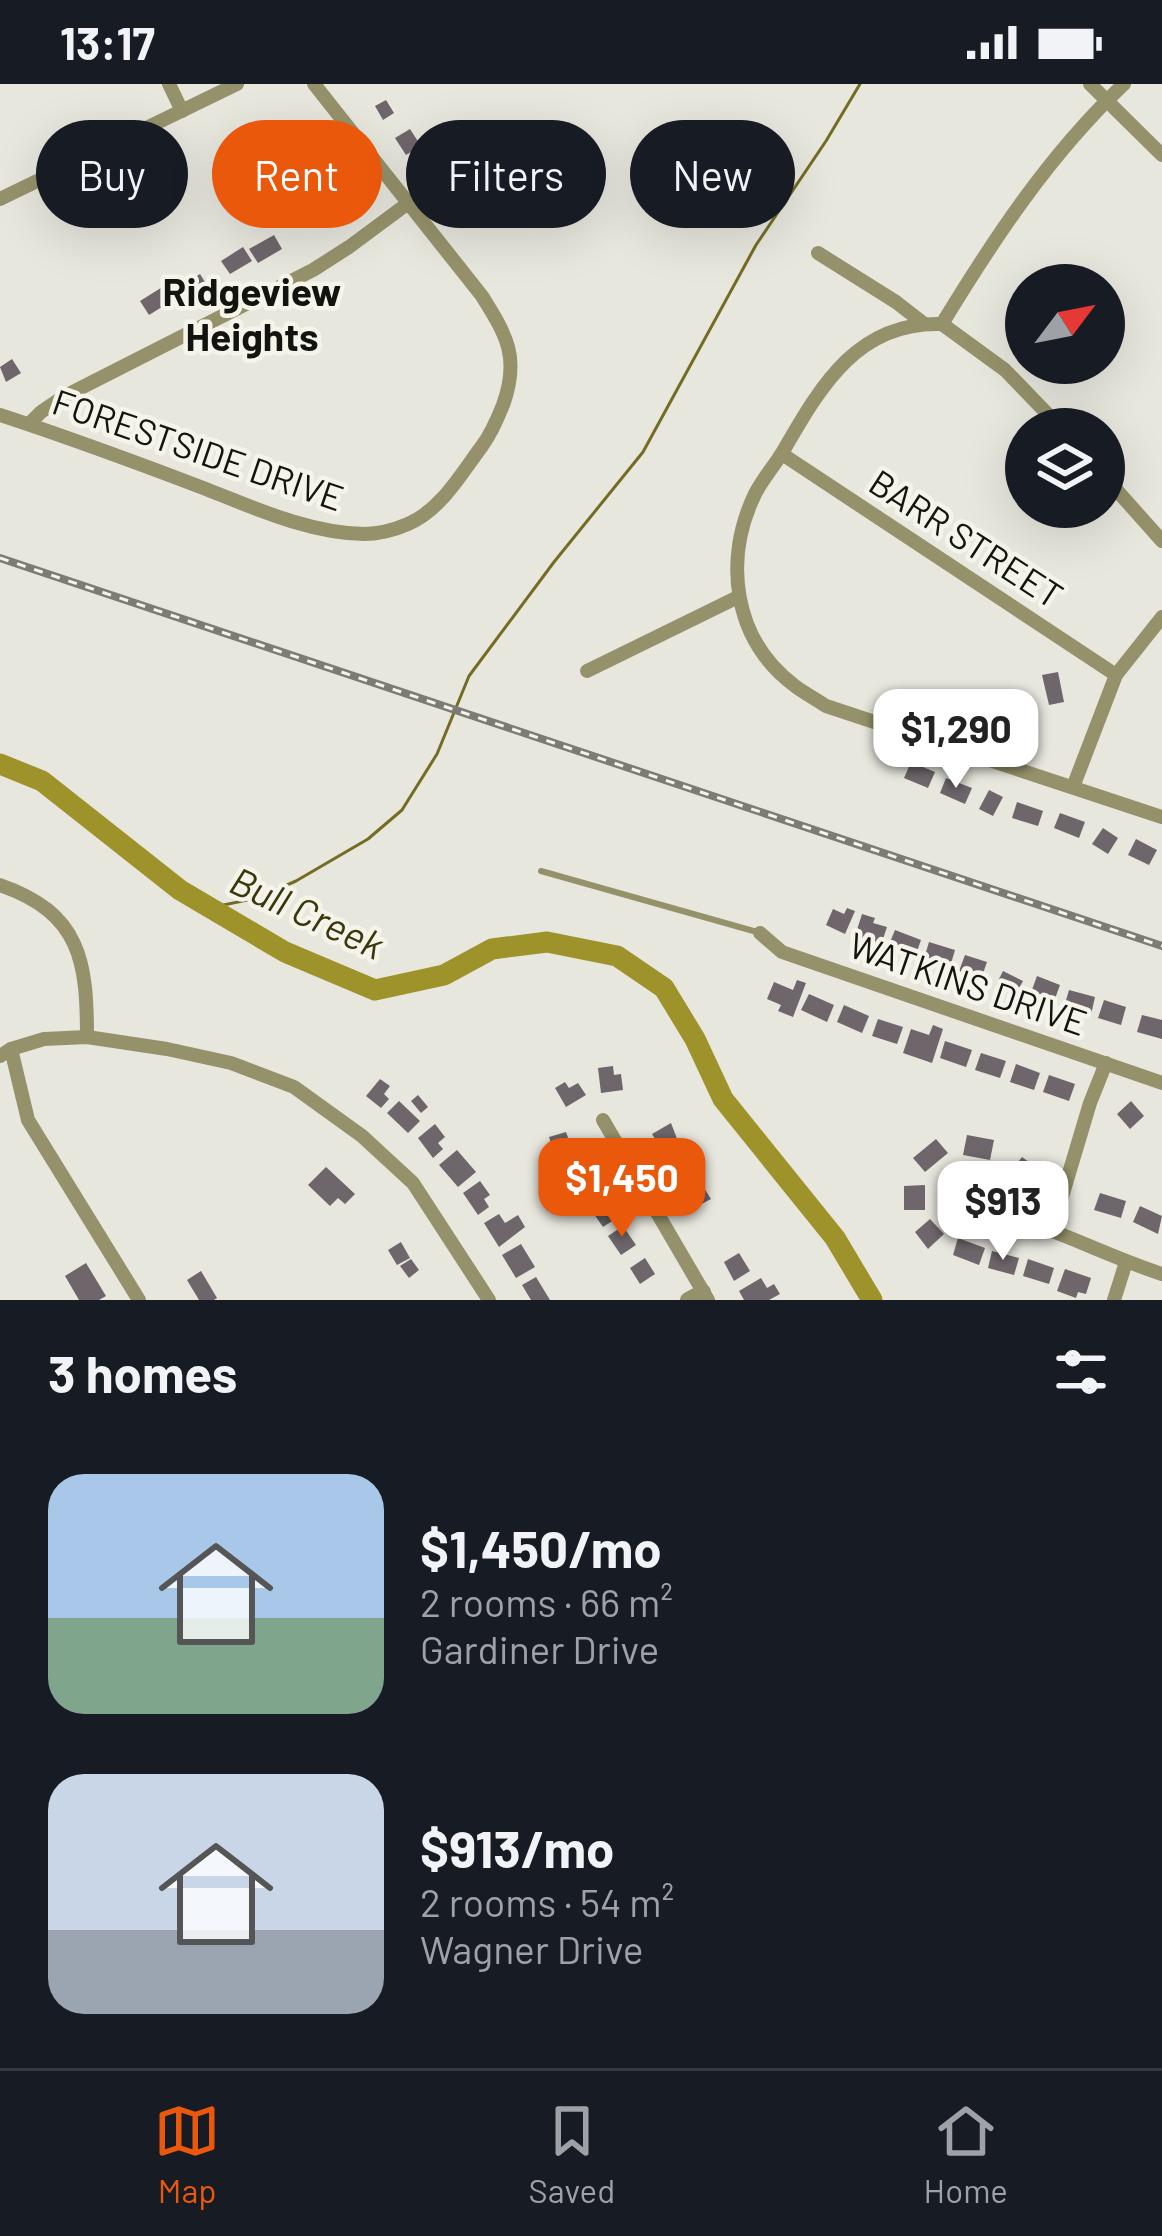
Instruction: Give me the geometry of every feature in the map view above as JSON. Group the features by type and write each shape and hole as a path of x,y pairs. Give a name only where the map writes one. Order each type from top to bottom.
{"street":[{"path":"169,84 182,111"},
{"path":"0,199 237,84"},
{"name":"FORESTSIDE DRIVE","path":"314,84 406,203"},
{"path":"1090,84 1162,154"},
{"path":"943,324 1025,195 1124,84"},
{"path":"29,424 62,397 313,269 406,205"},
{"name":"FORESTSIDE DRIVE","path":"0,415 302,524 364,534 410,524 440,501 488,439 508,390 513,359 502,328 482,296 427,228"},
{"path":"818,253 923,323"},
{"path":"1042,408 1005,370 943,324 923,323 878,336 836,369 756,490 741,526 735,569 738,597 763,652 794,686 826,706 1162,817"},
{"name":"BARR STREET","path":"782,454 1116,676"},
{"path":"1125,500 1162,541"},
{"path":"587,671 738,597"},
{"path":"1072,787 1116,676 1162,617"},
{"path":"0,885 47,910 70,935 82,956 87,1037"},
{"name":"WATKINS DRIVE","path":"760,933 782,952 1162,1083"},
{"path":"139,1300 28,1120 6,1053 44,1040 87,1037 231,1063 294,1087 362,1136 413,1183 489,1300"},
{"path":"1052,1230 1106,1063"},
{"path":"603,1120 700,1297"},
{"path":"965,1198 1162,1274"},
{"path":"1114,1300 1126,1262"}],"lane":[{"path":"541,871 760,933"}],"building":[{"path":"386,100 394,113 383,120 375,106"},
{"path":"406,131 406,155 395,138"},
{"path":"274,235 282,249 258,263 249,249"},
{"path":"243,247 252,261 230,274 221,261"},
{"path":"200,274 205,282 192,290 188,282"},
{"path":"164,286 173,300 149,315 140,301"},
{"path":"12,359 21,373 6,382 0,367"},
{"path":"1058,672 1064,702 1049,705 1042,675"},
{"path":"973,702 999,710 990,731 965,720"},
{"path":"911,762 935,772 928,788 904,778"},
{"path":"946,778 972,788 965,804 940,793"},
{"path":"989,790 1003,797 993,816 979,809"},
{"path":"1017,802 1043,811 1038,826 1012,818"},
{"path":"1060,813 1085,822 1079,838 1054,828"},
{"path":"1103,828 1118,838 1108,854 1092,844"},
{"path":"1136,839 1157,850 1149,865 1128,855"},
{"path":"847,908 855,911 845,934 826,925 833,909 844,914"},
{"path":"862,914 887,927 881,945 855,936"},
{"path":"895,930 921,940 915,957 888,947"},
{"path":"929,942 955,950 950,967 924,959"},
{"path":"965,955 987,962 981,979 959,971"},
{"path":"1003,971 1023,981 1016,994 996,985"},
{"path":"1037,976 1060,985 1053,1004 1030,995"},
{"path":"797,980 806,983 793,1017 778,1011 781,1005 767,999 774,982 793,990"},
{"path":"1069,990 1095,997 1091,1015 1064,1007"},
{"path":"809,994 834,1005 827,1022 801,1010"},
{"path":"1104,1000 1126,1007 1121,1025 1098,1018"},
{"path":"844,1005 869,1016 862,1033 837,1022"},
{"path":"1142,1015 1162,1020 1162,1039 1137,1032"},
{"path":"878,1019 903,1027 897,1044 872,1036"},
{"path":"933,1025 943,1029 932,1063 903,1053 911,1029 929,1035"},
{"path":"945,1041 972,1050 966,1067 940,1058"},
{"path":"981,1053 1006,1061 1000,1078 975,1070"},
{"path":"1016,1064 1040,1073 1034,1090 1010,1082"},
{"path":"613,1066 614,1075 621,1074 623,1090 601,1093 598,1068"},
{"path":"1049,1075 1075,1084 1069,1101 1043,1092"},
{"path":"380,1079 390,1086 384,1094 389,1099 381,1108 366,1096"},
{"path":"565,1082 569,1088 578,1083 586,1095 566,1107 555,1088"},
{"path":"418,1095 428,1107 421,1113 411,1101"},
{"path":"399,1101 420,1121 408,1133 387,1113"},
{"path":"1131,1101 1144,1116 1130,1129 1117,1114"},
{"path":"671,1123 679,1144 664,1154 652,1134"},
{"path":"435,1124 445,1137 438,1143 443,1149 433,1158 418,1138"},
{"path":"566,1132 573,1152 549,1160 545,1148 552,1146 549,1137"},
{"path":"967,1135 994,1140 990,1160 963,1155"},
{"path":"936,1139 948,1153 925,1172 913,1158"},
{"path":"688,1148 702,1173 681,1186 666,1161"},
{"path":"457,1150 476,1172 458,1187 439,1165"},
{"path":"1022,1157 1040,1170 1030,1184 1012,1170"},
{"path":"583,1166 597,1187 582,1198 567,1176"},
{"path":"326,1167 355,1194 345,1204 338,1198 330,1206 308,1185"},
{"path":"480,1181 490,1195 484,1199 489,1207 478,1215 463,1193"},
{"path":"925,1185 925,1210 904,1210 904,1186"},
{"path":"704,1188 711,1199 694,1208 688,1198"},
{"path":"1100,1193 1126,1201 1121,1218 1094,1210"},
{"path":"604,1197 617,1218 603,1227 589,1207"},
{"path":"1140,1206 1162,1216 1158,1234 1133,1222"},
{"path":"499,1214 505,1223 518,1215 525,1227 499,1247 484,1223"},
{"path":"930,1219 944,1234 928,1249 915,1232"},
{"path":"623,1226 636,1245 621,1255 608,1236"},
{"path":"958,1238 985,1248 979,1265 953,1255"},
{"path":"401,1242 410,1258 397,1265 388,1250"},
{"path":"521,1244 535,1267 516,1278 502,1255"},
{"path":"992,1251 1019,1258 1014,1275 988,1268"},
{"path":"739,1253 750,1271 734,1281 724,1262"},
{"path":"645,1258 655,1274 640,1284 630,1268"},
{"path":"411,1259 419,1270 409,1278 400,1266"},
{"path":"1028,1259 1054,1268 1049,1284 1023,1276"},
{"path":"86,1263 106,1296 99,1300 79,1300 65,1276"},
{"path":"1065,1269 1091,1278 1086,1294 1078,1292 1076,1298 1057,1291"},
{"path":"201,1271 214,1300 199,1300 187,1280"},
{"path":"536,1277 550,1300 531,1300 522,1285"},
{"path":"761,1278 767,1288 774,1284 780,1294 769,1300 744,1300 739,1291"}],"waterway":[{"path":"209,908 257,898 296,881 368,839 402,810 437,754 469,676 643,452 756,245 860,84"},
{"name":"Bull Creek","path":"0,764 42,781 180,890 285,952 375,990 444,975 492,949 547,942 617,956 664,988 723,1099 835,1238 872,1300"}],"railway":[{"path":"0,558 1162,946"}],"district":[{"name":"Ridgeview Heights","path":"252,314"}]}
